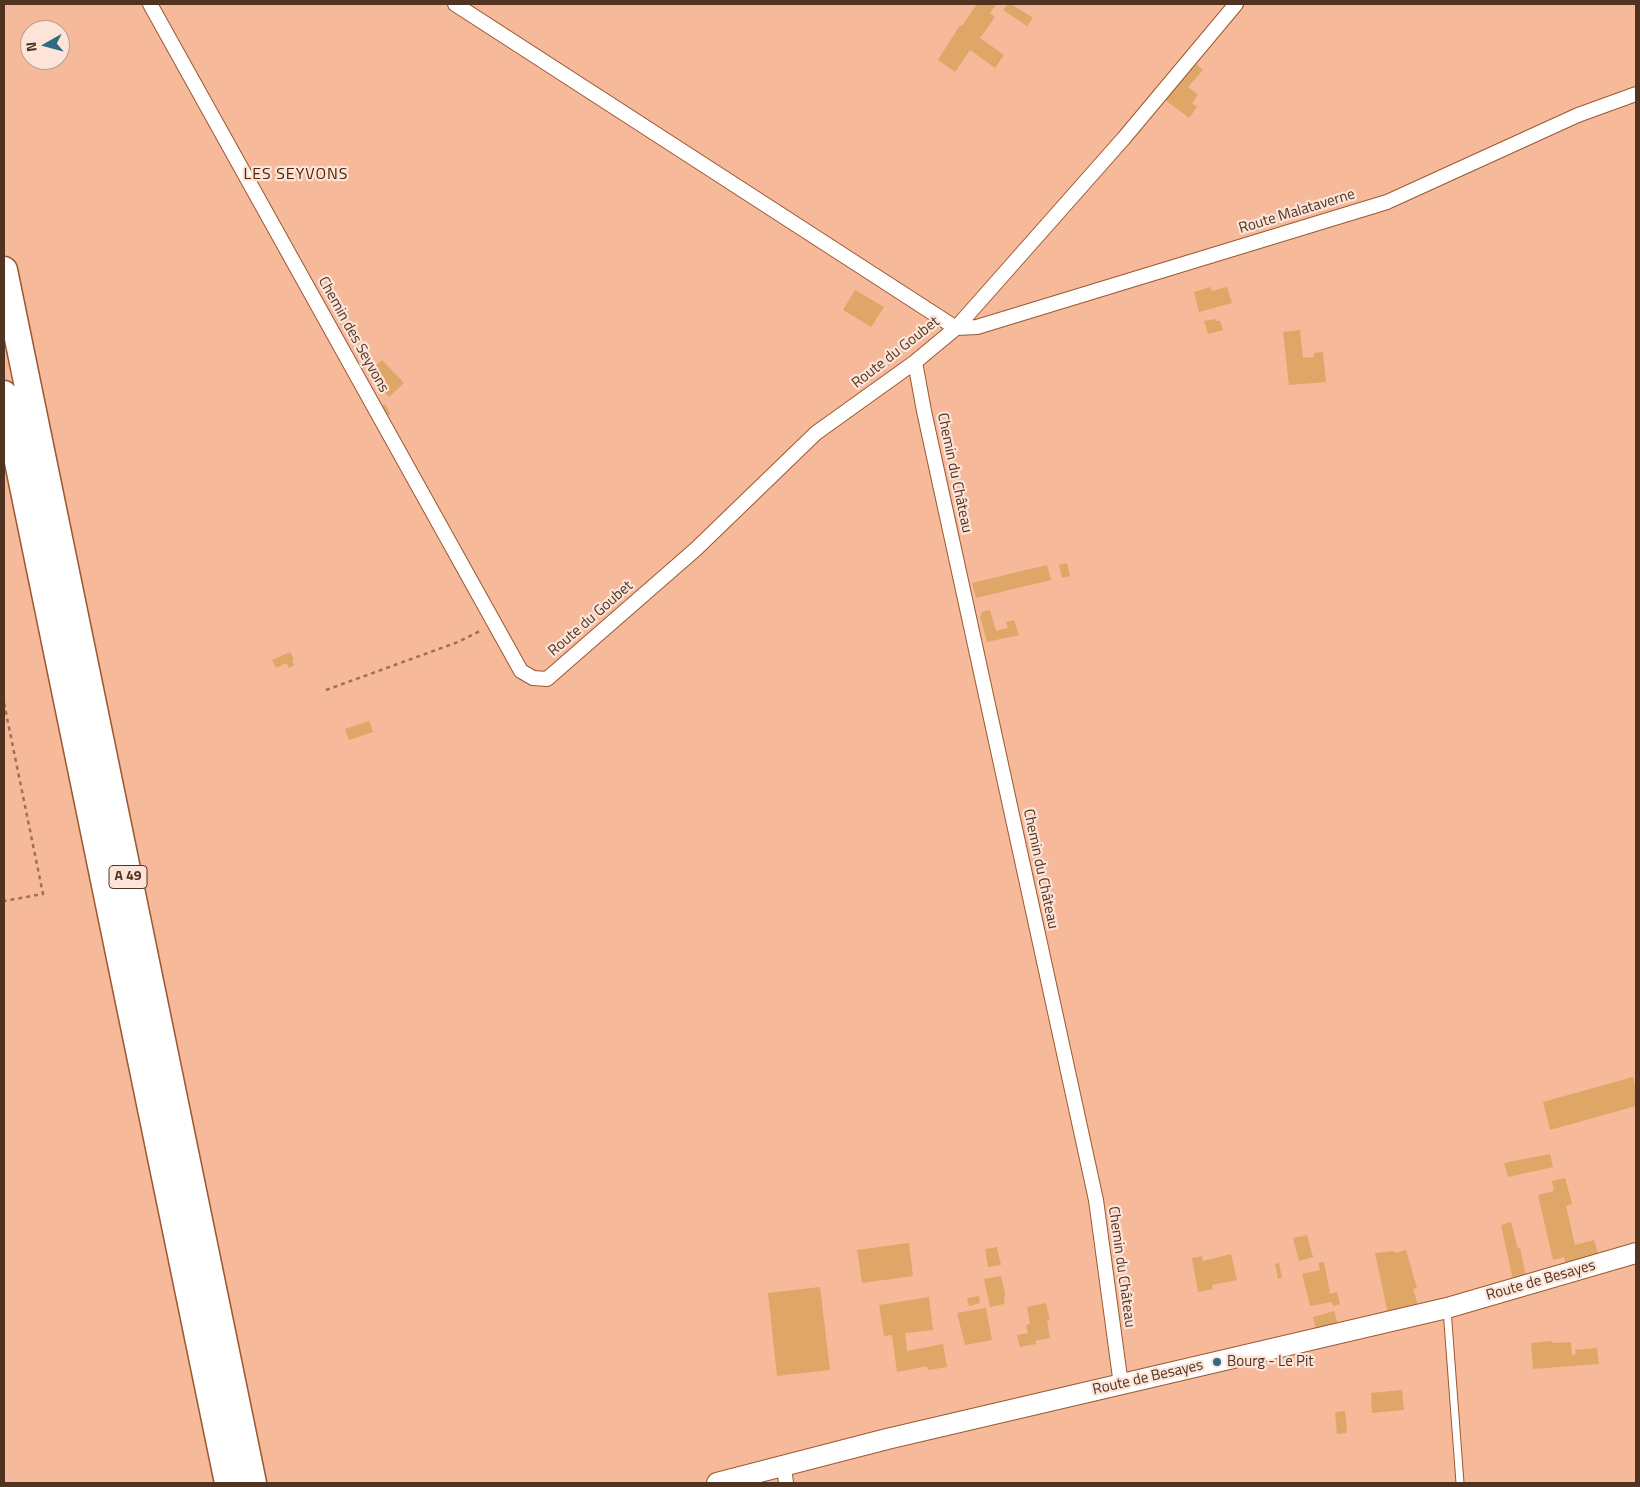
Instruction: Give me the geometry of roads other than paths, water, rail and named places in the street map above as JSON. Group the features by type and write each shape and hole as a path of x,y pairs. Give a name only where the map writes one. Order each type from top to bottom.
{"highway":[{"name":"A 49","path":"4,270 253,1483"},
{"name":"A 49","path":"4,394 228,1483"}],"street":[{"name":"Chemin des Seyvons","path":"150,4 521,671 533,678"},
{"path":"455,4 956,328"},
{"name":"Route du Goubet","path":"533,678 547,679 696,549 816,433 915,362 956,328 1124,138 1236,4"},
{"name":"Route Malataverne","path":"956,328 977,327 1387,202 1578,115 1636,94"},
{"name":"Chemin du Château","path":"915,362 1096,1200 1121,1385"},
{"name":"Route de Besayes","path":"717,1483 785,1475 887,1439 1447,1308 1636,1253"}],"lane":[{"path":"1447,1308 1460,1483"}],"place":[{"name":"Bourg - Le Pit","path":"1217,1362"}],"district":[{"name":"LES SEYVONS","path":"296,175"}]}
